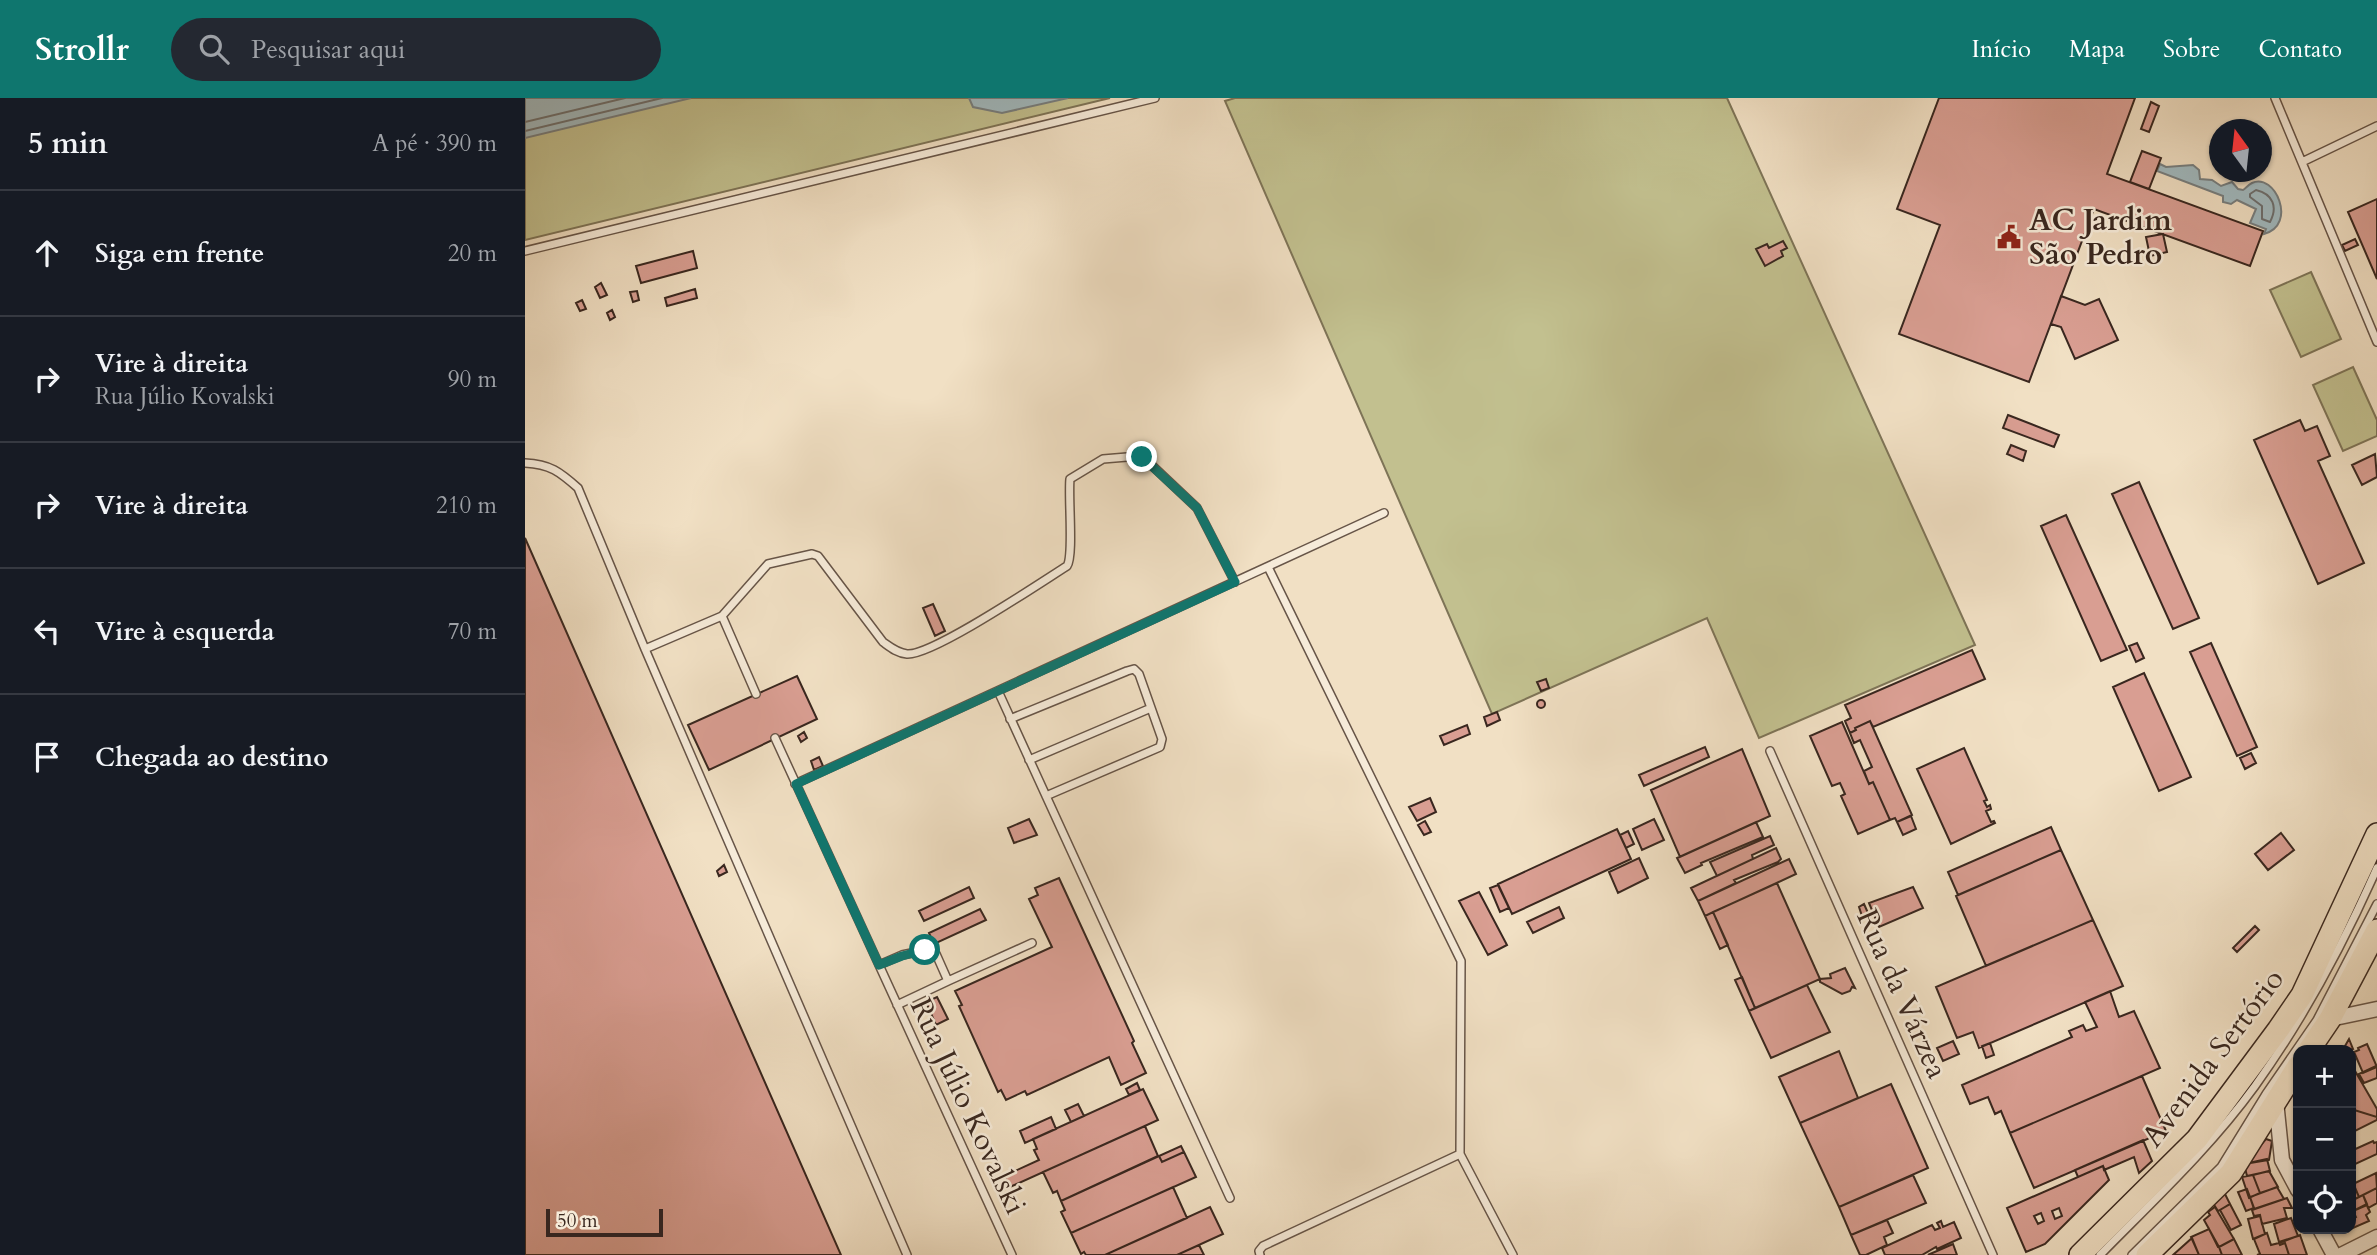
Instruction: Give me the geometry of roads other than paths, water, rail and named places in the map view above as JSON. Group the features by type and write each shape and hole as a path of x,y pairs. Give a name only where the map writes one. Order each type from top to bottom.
{"main road":[{"name":"Avenida Sertório","path":"2080,1255 2197,1139 2278,1030 2302,995 2332,936 2377,834"},
{"path":"2311,1045 2377,930"},
{"path":"2147,1255 2231,1173 2293,1073"}],"street":[{"path":"2324,1019 2377,1009"},
{"path":"2276,1098 2282,1160 2293,1181"},
{"path":"2323,1234 2334,1255"},
{"path":"2341,1255 2377,1237"}],"lane":[{"path":"525,251 1155,98"},
{"path":"2275,98 2377,342"},
{"path":"2302,163 2377,126"},
{"path":"645,649 722,616 768,564 812,554 818,556 883,642 908,654 922,652 992,614 1066,566 1071,557 1068,514 1070,479 1103,459 1144,458 1197,508 1235,582"},
{"path":"525,463 543,464 562,474 578,488 907,1255"},
{"path":"796,784 1384,513"},
{"path":"1268,567 1461,961 1460,1154 1513,1255"},
{"path":"722,616 756,694"},
{"path":"1010,719 1130,670 1139,674 1162,739 1160,747 1046,796"},
{"path":"998,691 1230,1198"},
{"path":"1029,760 1151,708"},
{"name":"Rua Júlio Kovalski","path":"775,738 1011,1255"},
{"name":"Rua da Várzea","path":"1770,751 1993,1255"},
{"path":"2100,1255 2201,1151 2254,1087 2301,1017 2348,933 2377,868"},
{"path":"2132,1255 2221,1167 2266,1094 2324,1019 2377,905"},
{"path":"897,1005 1032,943"},
{"path":"879,965 902,956 931,950 936,954 948,981"},
{"path":"1260,1255 1259,1251 1263,1245 1460,1154"}],"water":[{"path":"525,98 691,98 525,138"},
{"path":"969,98 1068,98 1002,113 973,107"},
{"path":"2160,164 2166,167 2193,165 2199,170 2200,179 2209,180 2221,186 2232,182 2238,189 2243,190 2252,183 2261,182 2275,192 2281,211 2280,221 2274,229 2264,234 2266,229 2250,223 2256,209 2237,200 2231,204 2223,202 2223,196 2157,171"}],"place":[{"name":"AC Jardim São Pedro","path":"2009,237"}]}
